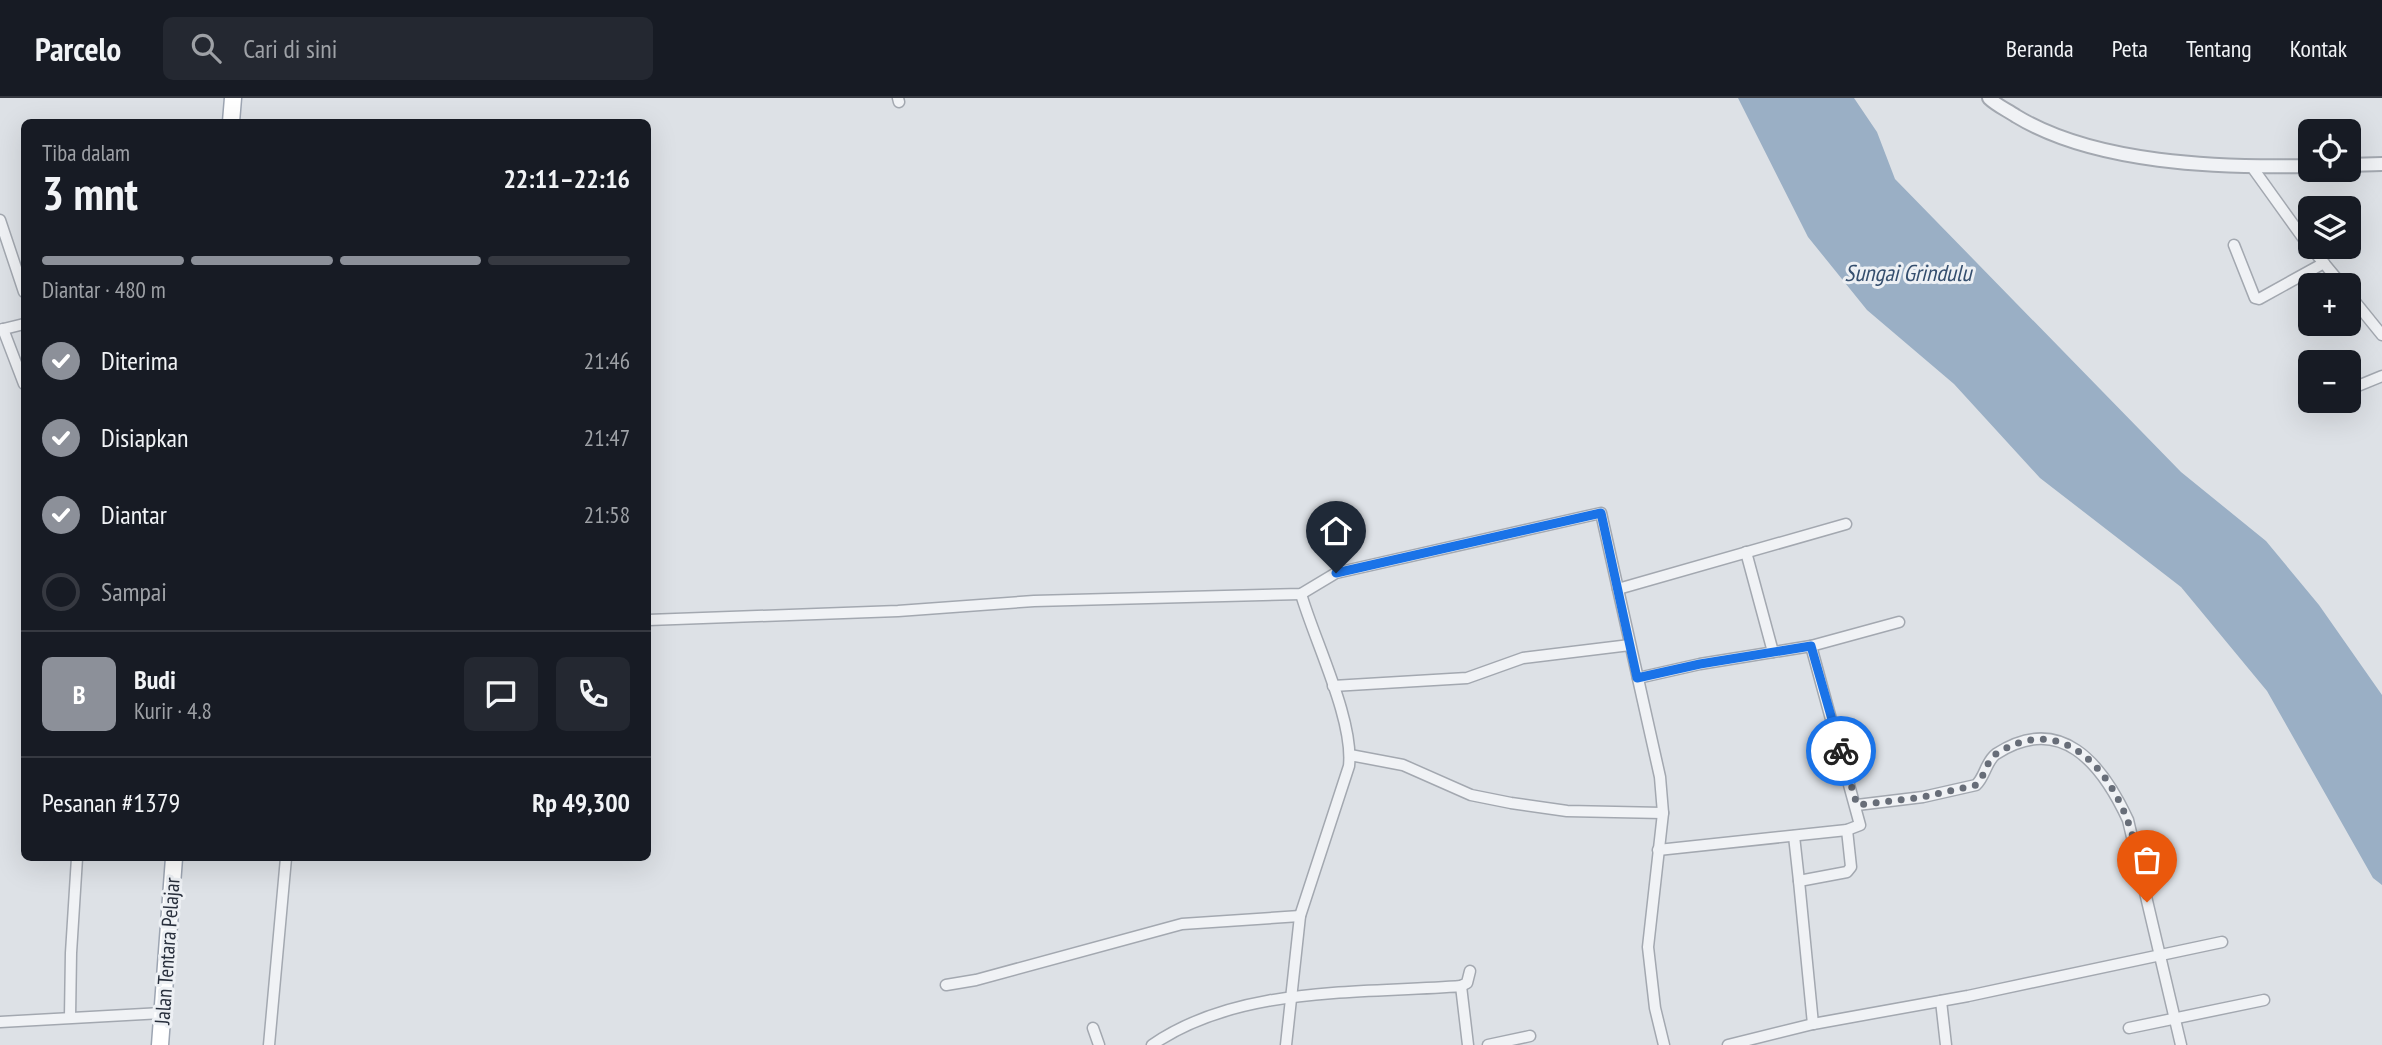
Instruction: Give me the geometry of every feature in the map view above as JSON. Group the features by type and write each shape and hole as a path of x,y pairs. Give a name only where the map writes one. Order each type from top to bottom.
{"main road":[{"path":"231,119 233,98"},
{"name":"Jalan Tentara Pelajar","path":"160,1045 174,861"}],"street":[{"path":"1989,98 2034,127 2091,147 2138,156 2252,167 2298,166"},
{"path":"2361,165 2382,164"},
{"path":"2252,167 2302,239 2332,273"},
{"path":"0,220 21,283"},
{"path":"2234,245 2256,298 2259,299 2324,263"},
{"path":"2361,309 2382,335"},
{"path":"21,325 2,329 21,376"},
{"path":"2361,385 2382,376"},
{"path":"651,620 898,611 1034,601 1301,594 1336,573 1598,513 1603,516 1660,777 1663,813 1648,947 1655,1008 1664,1045"},
{"path":"1618,589 1846,524"},
{"path":"1746,552 1773,652"},
{"path":"1286,1045 1300,916 1351,747 1301,594"},
{"path":"1637,678 1811,646 1899,622"},
{"path":"1333,686 1467,678 1523,658 1630,645"},
{"path":"1658,850 1847,830 1860,825 1857,805 1811,646"},
{"path":"1857,805 1923,797 1976,785 1994,755 2022,742 2052,739 2071,745 2112,789 2128,820 2181,1045"},
{"path":"1350,755 1403,765 1472,795 1511,803 1567,811 1663,813"},
{"path":"1799,881 1847,872 1851,867 1847,830"},
{"path":"1794,836 1813,1024"},
{"path":"70,1017 77,861"},
{"path":"269,1045 286,861"},
{"path":"946,985 1182,924 1300,916"},
{"path":"1728,1045 1813,1024 1941,1001 2222,942"},
{"path":"1152,1045 1226,1010 1290,997 1461,986 1467,983 1470,971"},
{"path":"1461,986 1468,1045"},
{"path":"2130,1028 2264,1000"},
{"path":"1941,1001 1946,1045"},
{"path":"0,1022 162,1013"},
{"path":"1093,1028 1099,1045"},
{"path":"1488,1045 1531,1036"}],"water":[{"name":"Sungai Grindulu","path":"1738,98 1854,98 1877,132 1895,179 2181,472 2266,541 2319,605 2382,695 2382,885 2373,878 2267,691 2181,587 2040,478 1954,384 1867,310 1808,237"}],"way so far":[{"path":"1841,751 1857,805 1969,788 1980,782 1994,755 2022,742 2038,739 2061,740 2071,745 2101,775 2124,811 2132,834 2147,902"}],"route":[{"path":"1336,573 1601,513 1637,678 1700,664 1811,646 1841,751"}]}
